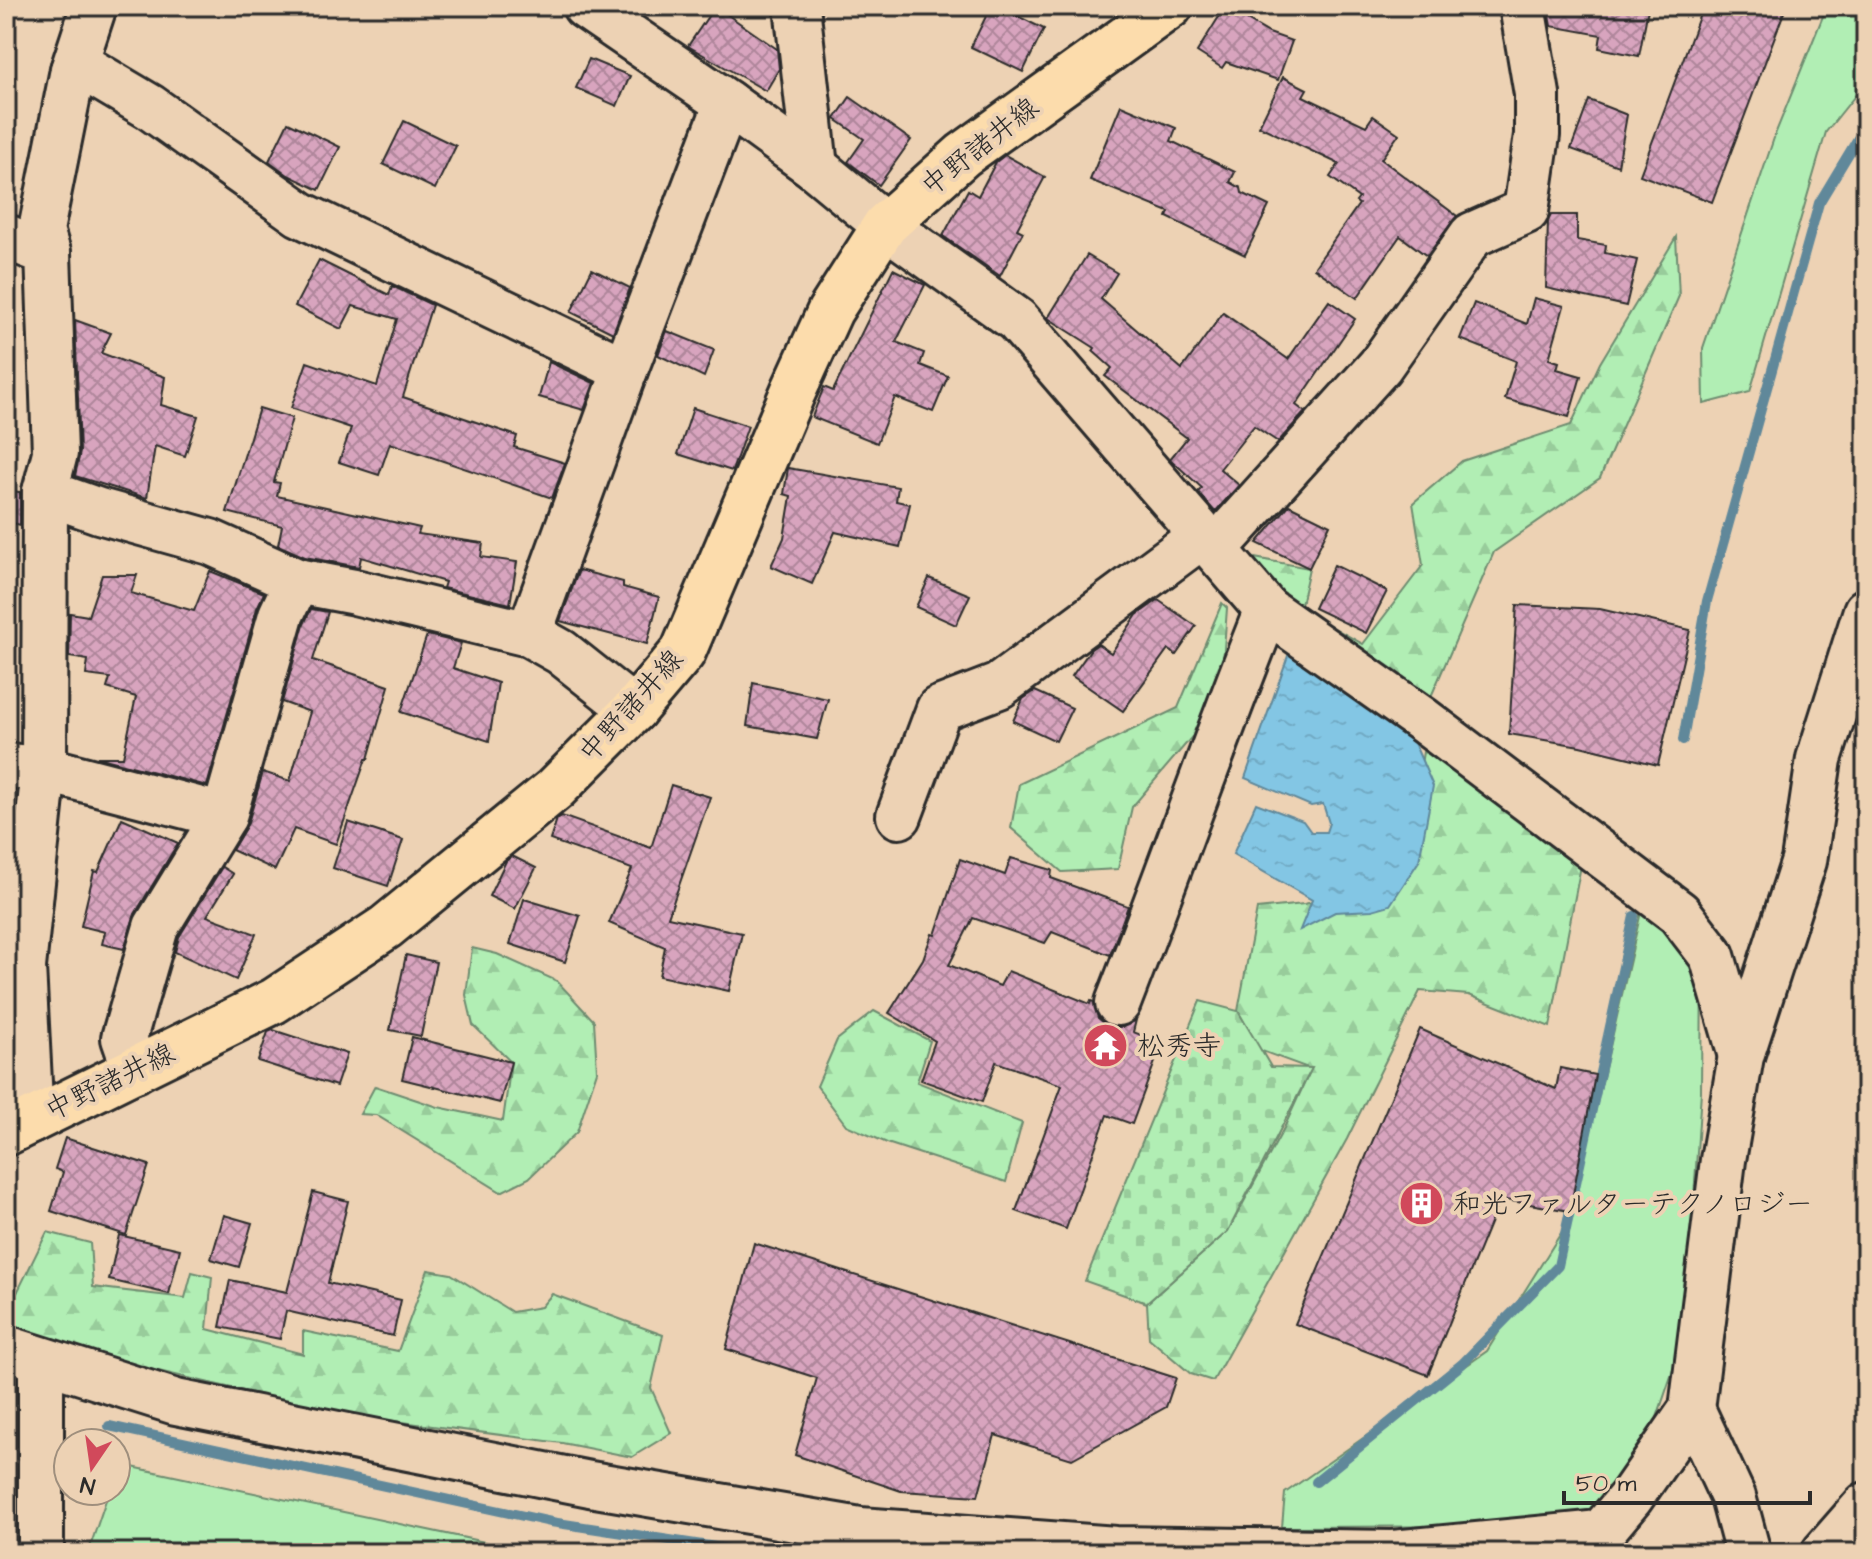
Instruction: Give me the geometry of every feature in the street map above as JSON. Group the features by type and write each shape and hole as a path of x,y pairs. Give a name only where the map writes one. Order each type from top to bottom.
{"main road":[{"name":"中野諸井線","path":"19,1127 274,1001 386,927 555,789 634,710 683,652 830,311 885,225 963,155 1170,6"}],"street":[{"path":"19,1127 25,767 45,492 55,453 48,253 41,230 73,70 94,6"},
{"path":"585,6 727,103 815,167 885,225 1017,320 1267,610 1423,720 1679,913 1712,956 1741,1056"},
{"path":"797,6 815,167"},
{"path":"899,816 939,709 999,686 1209,542 1380,366 1472,235 1526,211 1537,135 1537,94 1522,6"},
{"path":"73,70 86,69 150,107 300,214 625,370"},
{"path":"529,634 727,103"},
{"path":"6,237 48,253"},
{"path":"45,492 99,511 210,542 297,581 529,634 561,652 634,710"},
{"path":"135,1070 124,1038 156,927 224,816 281,615 297,581"},
{"path":"1118,1003 1195,804 1223,718 1267,610"},
{"path":"41,1553 23,1355 176,1402 590,1484 860,1530 1116,1549 1393,1553 1592,1543 1631,1497 1692,1409 1723,1160 1741,1056 1804,861 1819,759 1866,611"},
{"path":"25,767 224,816"},
{"path":"1692,1409 1733,1497 1748,1553"},
{"path":"1824,1553 1866,1505"}],"green space":[{"path":"1827,6 1866,6 1866,82 1826,132 1750,392 1704,404 1703,348 1776,132"},
{"path":"1676,237 1679,296 1600,478 1494,552 1430,699 1285,603 1249,557 1309,568 1300,609 1363,644 1423,565 1413,503 1462,461 1571,425 1600,363"},
{"path":"1222,603 1227,608 1220,704 1132,807 1118,869 1062,872 1011,828 1019,784 1178,708"},
{"path":"1423,752 1480,770 1583,855 1550,1027 1469,995 1420,991 1347,1139 1213,1381 1191,1374 1149,1338 1147,1303 1228,1231 1284,1128 1311,1069 1259,1050 1238,1011 1257,909 1304,904 1366,890 1416,794"},
{"path":"1643,903 1702,960 1701,1091 1685,1335 1652,1432 1597,1518 1564,1526 1282,1527 1285,1493 1487,1351 1571,1217"},
{"path":"472,948 497,954 557,981 594,1021 597,1071 577,1132 529,1178 501,1192 376,1115 360,1114 375,1086 438,1107 503,1121 511,1062 473,1025 466,995"},
{"path":"1200,1001 1238,1011 1271,1067 1312,1068 1228,1231 1147,1303 1085,1281"},
{"path":"874,1011 930,1041 917,1082 1022,1123 1006,1182 887,1143 846,1125 817,1086 837,1040"},
{"path":"47,1232 90,1243 93,1287 185,1298 192,1272 212,1277 207,1329 303,1354 303,1331 398,1351 428,1270 451,1274 512,1312 541,1307 552,1294 663,1335 651,1388 671,1433 632,1457 562,1443 348,1415 85,1354 6,1321 6,1291 17,1293"},
{"path":"132,1467 536,1553 88,1553 104,1507 132,1507"}],"water":[{"path":"1290,650 1412,738 1433,786 1419,861 1390,905 1372,910 1335,912 1300,930 1312,900 1233,854 1256,803 1303,821 1311,832 1326,832 1329,823 1323,804 1311,806 1245,778"}],"building":[{"path":"715,6 777,49 779,69 766,91 688,46"},
{"path":"991,6 1044,29 1023,72 971,47"},
{"path":"1547,6 1632,6 1648,9 1639,56 1599,48 1601,35 1551,26"},
{"path":"1703,6 1767,6 1784,12 1712,202 1640,175"},
{"path":"1225,7 1269,33 1292,41 1278,80 1226,62 1222,68 1197,52"},
{"path":"589,59 630,76 617,106 576,88"},
{"path":"1283,77 1307,89 1303,96 1366,126 1373,116 1399,134 1381,159 1457,216 1427,256 1400,236 1357,298 1314,268 1359,204 1356,202 1359,198 1330,177 1339,164 1259,126"},
{"path":"850,97 911,140 879,185 848,162 864,139 835,119"},
{"path":"1589,100 1627,115 1618,166 1571,149"},
{"path":"1121,105 1176,128 1171,141 1235,172 1230,182 1241,188 1242,193 1269,206 1245,255 1167,217 1169,212 1090,180"},
{"path":"404,121 456,146 435,189 383,164"},
{"path":"288,122 340,147 319,190 288,175 269,161"},
{"path":"1005,155 1045,177 1017,229 1023,232 1000,276 943,236 968,190 978,196 996,162"},
{"path":"1551,215 1577,215 1577,240 1606,245 1605,253 1637,260 1626,306 1546,288 1548,221"},
{"path":"1087,255 1117,273 1101,299 1182,369 1223,313 1288,359 1329,301 1355,319 1296,405 1305,412 1278,442 1254,426 1220,469 1239,485 1215,512 1198,492 1202,488 1170,459 1187,438 1105,376 1112,368 1093,351 1095,348 1048,318"},
{"path":"319,260 389,295 392,286 432,305 403,397 517,436 514,447 565,463 552,498 390,443 379,475 339,462 351,428 291,408 307,362 377,386 397,319 353,306 341,329 295,306"},
{"path":"592,269 630,288 613,333 571,312"},
{"path":"893,269 925,285 896,342 924,353 920,365 948,376 933,412 895,397 877,443 812,417 824,387 833,391"},
{"path":"1534,298 1564,306 1549,359 1559,362 1557,369 1581,376 1569,417 1505,399 1516,361 1460,339 1474,303 1527,324"},
{"path":"75,320 111,333 101,353 165,377 161,405 198,416 185,456 155,446 147,498 75,476 80,452"},
{"path":"667,331 714,350 704,377 658,355"},
{"path":"549,362 594,383 584,410 539,397"},
{"path":"259,408 292,418 274,482 280,483 277,496 420,528 418,534 483,543 481,557 517,562 510,604 443,588 445,582 361,557 359,567 305,557 278,545 282,526 227,512"},
{"path":"693,408 748,426 732,471 678,454"},
{"path":"788,468 898,487 896,501 910,504 900,547 835,532 812,584 771,566 784,538 791,496 784,494"},
{"path":"6,491 20,492 20,525 6,521"},
{"path":"1289,505 1330,525 1309,568 1257,543"},
{"path":"1334,565 1387,591 1366,633 1314,608"},
{"path":"579,570 623,582 623,587 659,597 647,644 560,621"},
{"path":"210,571 264,593 257,608 207,786 97,757 123,757 136,697 107,688 110,678 86,675 88,660 69,657 70,613 88,616 102,575 137,575 131,593 194,611"},
{"path":"929,578 970,595 956,625 916,607"},
{"path":"1158,600 1196,626 1176,655 1168,649 1123,711 1072,676 1098,644 1111,653 1137,615"},
{"path":"1517,605 1600,609 1690,630 1658,765 1580,746 1509,734"},
{"path":"311,609 328,612 313,660 389,686 368,759 336,844 294,829 275,870 232,850 248,823 263,772 290,781 310,712 282,702"},
{"path":"427,635 461,643 453,668 498,683 489,741 401,712"},
{"path":"753,683 828,699 817,739 747,726"},
{"path":"1035,691 1072,708 1056,741 1013,721 1023,699"},
{"path":"671,785 710,797 668,917 742,933 729,991 659,976 665,947 609,923 632,869 550,840 557,819 562,816 651,848"},
{"path":"122,818 178,843 135,914 124,949 102,944 105,932 81,926 94,871 98,872"},
{"path":"348,822 403,840 388,886 333,868"},
{"path":"512,856 536,868 515,909 489,896 506,861"},
{"name":"松秀寺","path":"1011,858 1052,870 1051,878 1128,906 1110,955 1052,932 1045,943 973,918 949,965 1000,986 1008,971 1090,1004 1094,1002 1098,1018 1108,1026 1123,1027 1136,1020 1133,1032 1162,1043 1132,1124 1107,1115 1066,1229 1016,1211 1062,1085 996,1062 982,1102 921,1080 935,1041 889,1013 923,959 932,934 935,935 960,859 1005,875"},
{"path":"222,867 233,874 207,916 256,934 236,980 175,952 179,937"},
{"path":"524,899 580,916 565,962 510,944"},
{"path":"406,955 436,962 421,1036 390,1030"},
{"name":"和光ファルターテクノロジー","path":"1420,1029 1556,1089 1560,1068 1595,1075 1570,1211 1500,1199 1428,1375 1295,1324"},
{"path":"273,1030 347,1054 336,1086 258,1061 268,1032"},
{"path":"412,1037 511,1062 500,1103 402,1079"},
{"path":"65,1138 149,1165 126,1235 51,1211 63,1172 55,1169"},
{"path":"313,1192 348,1201 328,1283 401,1300 393,1336 286,1311 280,1339 220,1327 230,1280 287,1292"},
{"path":"224,1215 252,1223 239,1267 211,1259"},
{"path":"119,1235 180,1249 169,1294 109,1280"},
{"path":"754,1243 1176,1378 1166,1407 1072,1459 995,1435 978,1496 901,1491 795,1455 817,1378 726,1349"}],"waterway":[{"path":"1683,740 1707,601 1819,203 1866,125"},
{"path":"1316,1482 1462,1364 1558,1266 1634,916"},
{"path":"109,1426 551,1522 755,1553"}],"place":[{"name":"松秀寺","path":"1106,1046"},
{"name":"和光ファルターテクノロジー","path":"1422,1204"}]}
